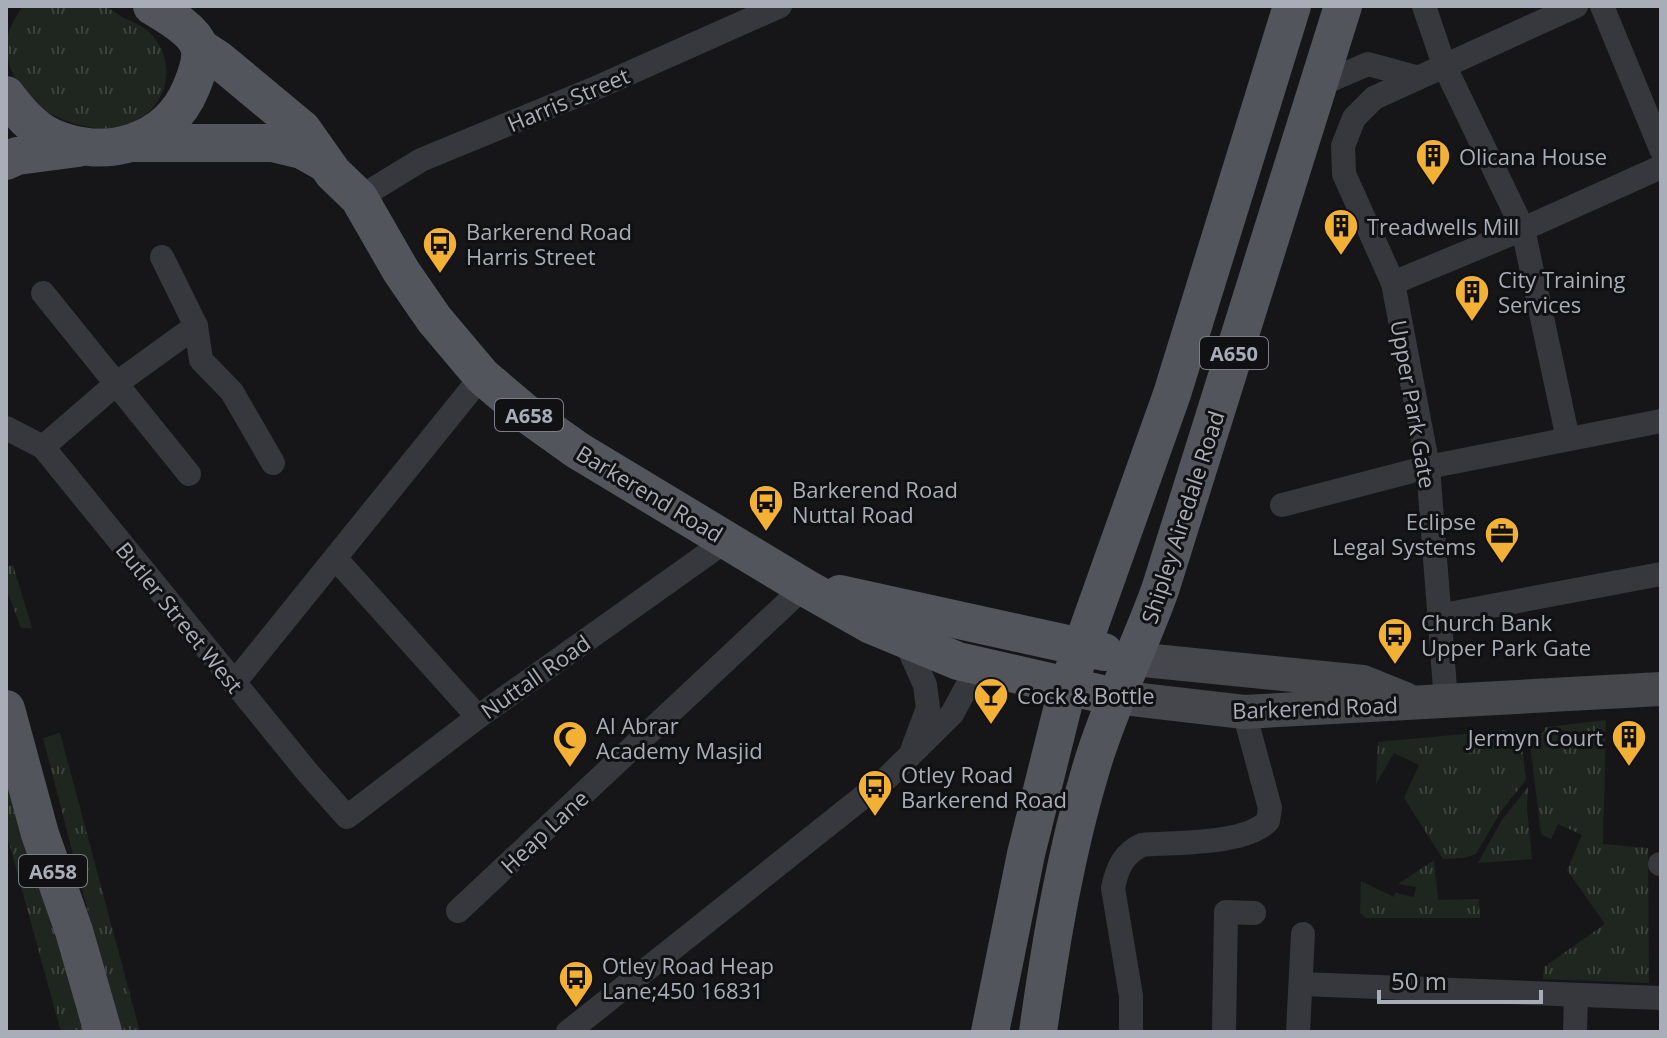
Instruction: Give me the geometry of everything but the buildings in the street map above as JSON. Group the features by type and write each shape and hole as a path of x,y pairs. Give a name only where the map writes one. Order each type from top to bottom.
{"main road":[{"name":"Barkerend Road","path":"152,6 181,25 199,47 302,129 327,164 359,198 434,319 482,376 528,415 577,450 871,625 958,661 1115,697"},
{"name":"Shipley Airedale Road","path":"1038,1032 1056,912 1072,836 1115,697 1108,653 1172,394 1292,6"},
{"name":"Shipley Airedale Road","path":"990,1032 1026,854 1068,686 1108,653 1160,590 1343,6"},
{"path":"134,143 166,126 185,103 200,61 199,47"},
{"path":"6,95 23,117 49,136 81,148"},
{"name":"Barkerend Road","path":"6,161 17,156 134,143 273,143 302,150 327,164"},
{"name":"Barkerend Road","path":"804,587 904,606 1108,653"},
{"name":"A658","path":"6,709 40,834 74,931 103,1032"}],"street":[{"name":"Harris Street","path":"359,198 421,160 598,87 780,6"},
{"path":"1424,6 1444,65 1523,229 1568,439"},
{"path":"1319,85 1368,64 1416,77 1576,6"},
{"path":"1602,6 1661,149"},
{"name":"Upper Park Gate","path":"1416,77 1374,98 1354,118 1343,146 1344,174 1393,283 1428,467 1438,616 1431,702"},
{"path":"1393,283 1661,167"},
{"path":"162,257 196,326 201,360 232,392 273,463"},
{"path":"43,293 189,474"},
{"path":"43,447 117,383 196,326"},
{"path":"234,683 482,376"},
{"path":"1282,505 1428,467 1661,421"},
{"name":"Butler Street West","path":"6,428 43,447 347,817"},
{"name":"Nuttall Road","path":"347,817 478,717 727,540"},
{"path":"336,559 478,717"},
{"path":"1438,616 1661,574"},
{"name":"Heap Lane","path":"458,911 804,587"},
{"path":"904,638 925,685 928,708 911,754"},
{"name":"Barkerend Road","path":"1108,653 1363,682 1431,702"},
{"path":"568,1032 888,777 952,714 978,666"},
{"name":"Barkerend Road","path":"1115,697 1244,712 1661,689"},
{"path":"1131,1032 1131,996 1114,898 1115,879 1123,859 1131,850 1142,845 1235,837 1255,832 1268,821 1270,808 1244,712"},
{"path":"1224,1032 1226,912 1254,913"},
{"path":"1298,1032 1303,934"},
{"path":"1301,984 1661,998"},
{"path":"1575,1032 1576,995"}],"green space":[{"path":"23,6 102,6 145,28 160,46 165,60 164,89 158,101 136,121 105,128 74,123 36,105 18,85 7,53 11,26"},
{"path":"13,565 32,628 21,628 6,588 6,567"},
{"path":"1606,720 1603,844 1648,848 1649,983 1543,979 1544,967 1605,924 1567,870 1582,835 1558,824 1551,839 1541,834 1530,744 1539,738 1546,727"},
{"path":"1507,730 1513,740 1522,745 1526,780 1501,811 1476,854 1443,859 1404,798 1419,765 1394,753 1376,784 1378,742"},
{"path":"60,733 140,1032 119,1032 43,738"},
{"path":"6,761 85,1032 61,1032 6,832"},
{"path":"1528,787 1532,859 1478,863 1502,820"},
{"path":"1434,860 1438,900 1479,899 1480,918 1366,918 1360,913 1361,881 1394,897 1395,893 1414,897 1416,887 1398,884"}],"place":[{"name":"Olicana House","path":"1433,187"},
{"name":"Treadwells Mill","path":"1341,257"},
{"name":"Barkerend Road Harris Street","path":"440,275"},
{"name":"City Training Services","path":"1472,323"},
{"name":"Barkerend Road Nuttal Road","path":"766,533"},
{"name":"Eclipse Legal Systems","path":"1502,565"},
{"name":"Church Bank Upper Park Gate","path":"1395,666"},
{"name":"Cock & Bottle","path":"991,726"},
{"name":"Jermyn Court","path":"1629,768"},
{"name":"Al Abrar Academy Masjid","path":"570,769"},
{"name":"Otley Road Barkerend Road","path":"875,818"},
{"name":"Otley Road Heap Lane;450 16831","path":"576,1009"}]}
